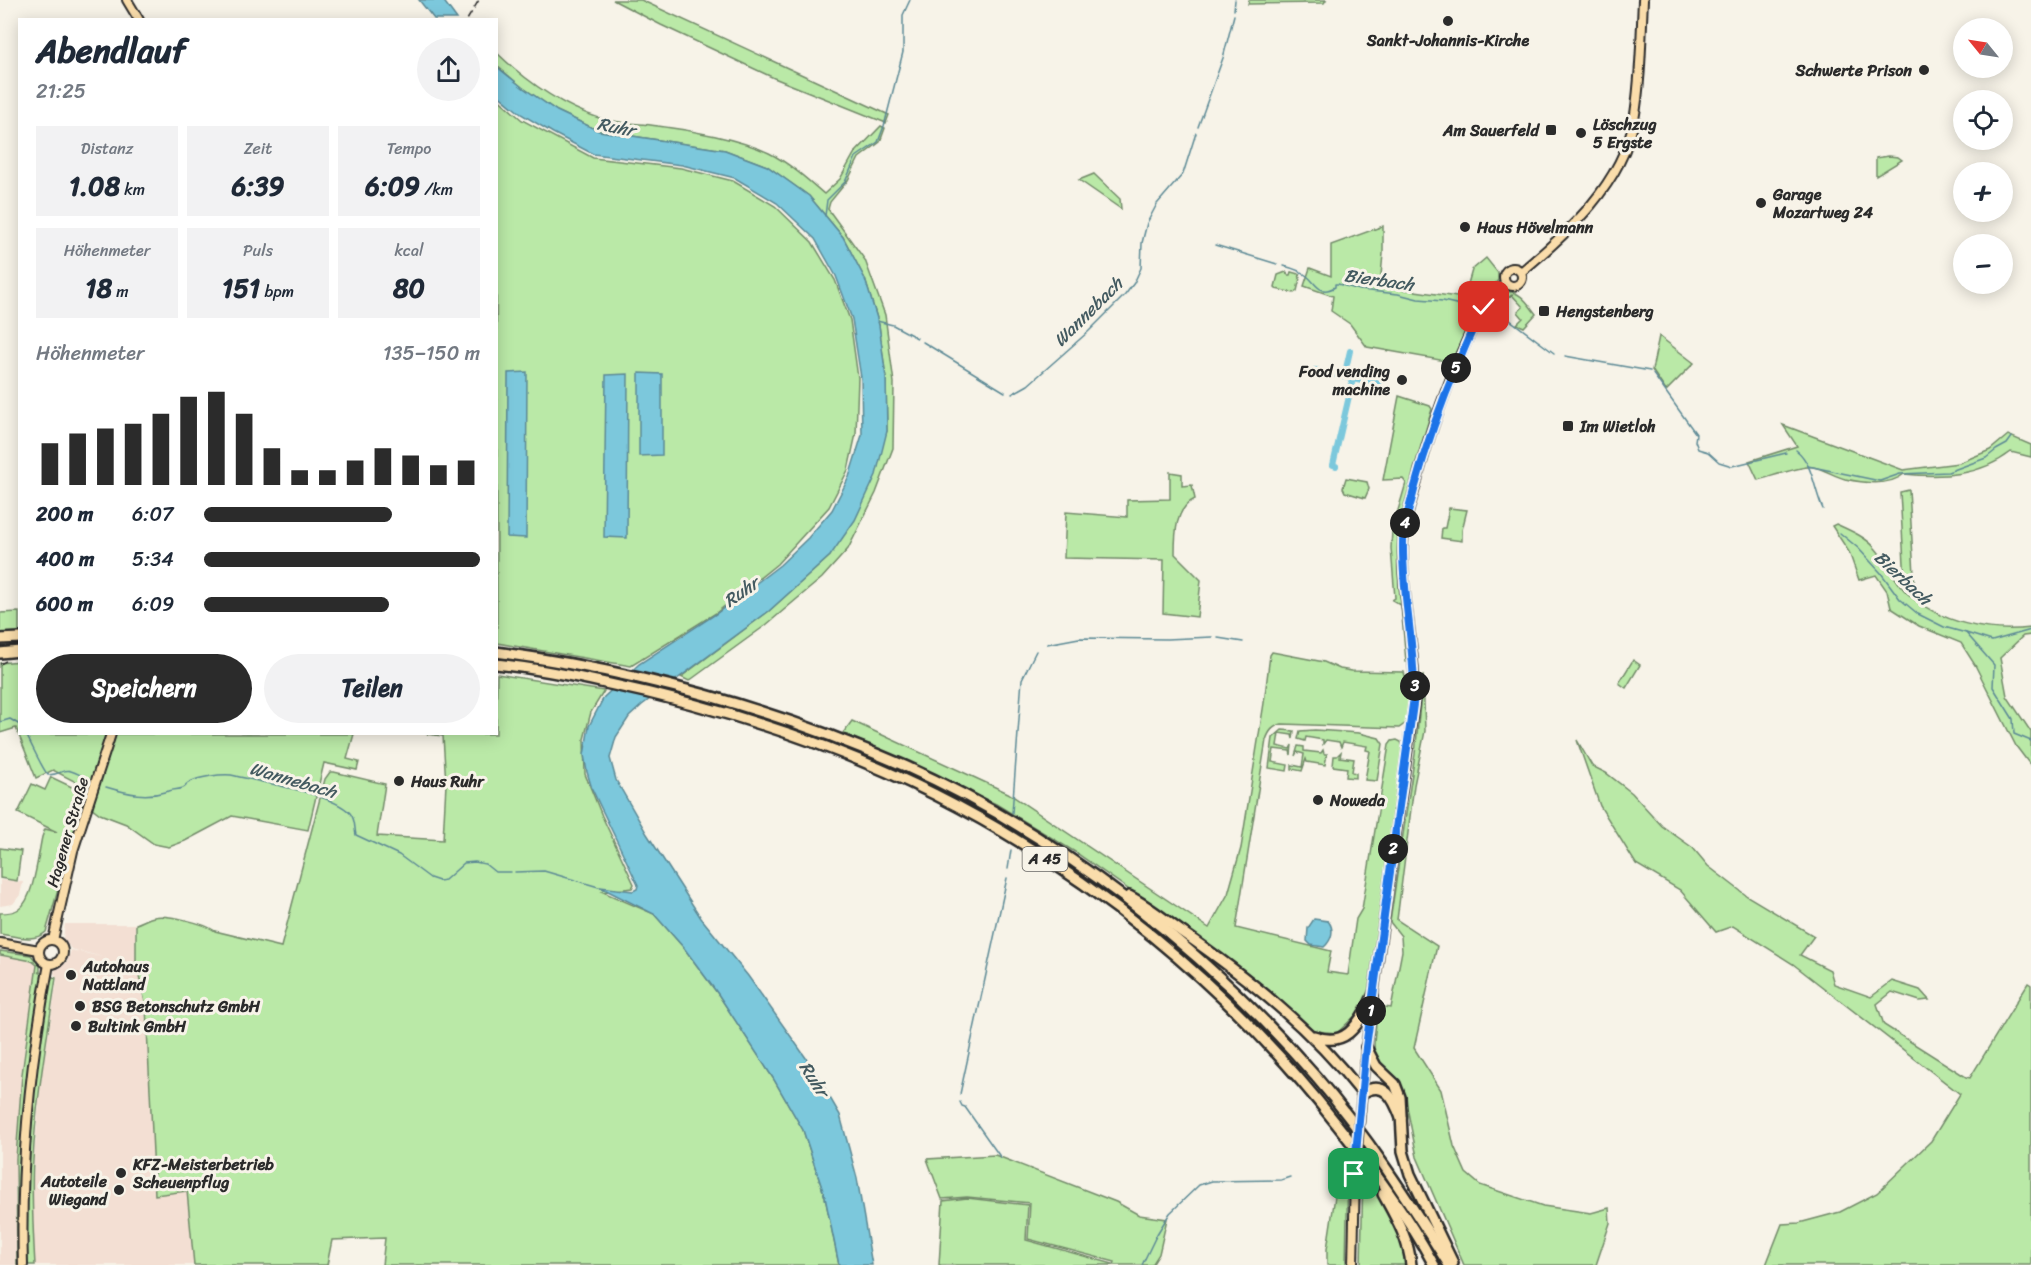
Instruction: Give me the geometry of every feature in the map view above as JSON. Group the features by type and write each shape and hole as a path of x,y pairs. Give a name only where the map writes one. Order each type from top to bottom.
{"highway":[{"path":"0,639 18,638"},
{"path":"0,653 18,651"},
{"name":"A 45","path":"498,652 630,676 742,705 841,740 906,767 962,795 1027,832 1127,900 1178,941 1275,1032 1316,1077 1372,1148 1451,1265"},
{"name":"A 45","path":"498,664 562,674 685,701 752,721 837,751 964,810 1053,864 1133,921 1215,991 1246,1022 1308,1088 1364,1158 1424,1245 1434,1265"},
{"path":"1081,867 1137,900 1242,976 1305,1030 1335,1060 1362,1093 1377,1088 1388,1092 1395,1100 1401,1118"},
{"path":"1305,1030 1324,1039 1337,1039 1345,1036 1359,1023 1373,997"},
{"path":"1366,1047 1376,1066 1395,1084 1400,1097 1403,1151 1410,1174 1451,1265"},
{"path":"1364,1158 1400,1225 1411,1265"}],"main road":[{"path":"127,0 138,18"},
{"path":"1521,272 1555,244 1584,213 1606,184 1626,147 1634,122 1637,101 1643,0"},
{"path":"1514,268 1521,272 1519,285 1510,287 1505,283 1504,275 1507,270 1514,268"},
{"path":"1353,1265 1354,1174 1366,1047 1414,697 1415,669 1404,565 1405,524 1421,465 1445,394 1478,316 1505,283"},
{"name":"Hagener Straße","path":"53,940 68,872 111,735"},
{"path":"53,940 62,946 63,953 57,963 49,964 42,961 39,950 45,942 53,940"},
{"path":"0,943 39,950"},
{"path":"23,1265 23,1178 26,1130 36,1035 49,964"}],"shaded area":[{"path":"0,880 23,882 20,895 13,904 0,906"},
{"path":"65,924 135,924 136,962 145,1008 155,1195 187,1191 194,1265 35,1265 32,1204 34,1157 41,1080 57,979 54,972 56,968 67,962 71,950 107,958 71,949 63,938"},
{"path":"0,955 32,960 37,965 21,1074 15,1189 17,1265 0,1265"}],"green space":[{"path":"613,0 641,0 889,115 886,123 774,78"},
{"path":"1249,0 1326,0 1324,3 1248,4"},
{"path":"498,54 544,91 584,113 613,121 685,130 744,143 784,162 824,194 840,179 854,154 881,126 885,128 880,142 859,158 848,180 830,202 828,209 865,260 885,315 894,383 893,448 876,493 848,549 822,578 766,625 689,681 681,677 769,611 830,556 887,431 886,378 879,325 865,279 843,237 809,196 767,166 725,150 599,131 557,111 498,67"},
{"path":"498,99 522,120 593,158 681,168 733,181 775,206 812,242 835,280 850,320 858,378 856,434 848,470 829,507 777,564 716,613 631,666 498,643"},
{"path":"1889,156 1902,160 1876,176 1876,158"},
{"path":"1094,174 1120,199 1121,209 1079,180"},
{"path":"1383,226 1380,286 1464,298 1472,270 1486,258 1498,273 1498,280 1478,306 1451,362 1367,347 1350,324 1331,311 1333,296 1304,286 1310,268 1331,276 1331,245"},
{"path":"1286,272 1288,275 1291,272 1299,274 1297,291 1294,293 1275,287 1278,275"},
{"path":"1506,292 1520,295 1536,314 1524,327 1517,324 1523,318 1518,312 1523,307 1512,295 1499,305 1495,301"},
{"path":"1659,336 1694,363 1666,391 1652,370"},
{"path":"1399,396 1430,406 1432,409 1414,469 1400,530 1399,553 1408,662 1406,662 1401,605 1392,600 1395,598 1391,548 1392,531 1406,483 1403,479 1383,480"},
{"path":"1783,425 1903,470 1959,463 1990,450 2008,435 2031,445 2031,457 2011,452 1974,471 1932,476 1904,474 1891,481 1883,482 1868,483 1841,478 1809,467 1758,480 1749,461 1797,446"},
{"path":"1170,472 1182,474 1182,486 1192,485 1195,499 1183,509 1177,522 1175,554 1201,580 1197,617 1163,613 1164,560 1064,558 1066,512 1127,517 1127,500 1170,499"},
{"path":"1346,478 1367,482 1369,489 1365,498 1345,492 1343,488"},
{"path":"1909,490 1915,591 1905,582 1900,492"},
{"path":"1449,508 1467,510 1462,541 1441,538"},
{"path":"1836,524 1867,540 1879,553 1902,588 1934,612 1965,624 1982,627 2031,628 2031,635 2023,636 2000,658 2007,696 2031,732 2031,766 2016,746 1975,665 1961,643 1919,626 1891,608 1887,591 1876,575 1859,580 1849,552 1832,526"},
{"path":"18,612 18,633 0,635 0,613"},
{"path":"1272,652 1324,662 1340,669 1404,672 1405,676 1409,675 1406,723 1399,728 1282,724 1272,729 1266,740 1236,928 1331,951 1327,972 1348,975 1356,919 1362,909 1389,745 1392,741 1397,740 1403,747 1370,986 1359,1012 1337,1033 1315,1031 1198,938 1075,852 996,804 843,733 852,721 1008,793 1209,928 1228,894 1241,848"},
{"path":"1633,660 1640,665 1626,688 1619,683"},
{"path":"18,661 18,733 16,728 0,733 0,663"},
{"path":"498,674 604,691 591,712 584,739 585,774 634,884 632,888 603,892 654,914 684,948 718,994 773,1078 803,1130 825,1197 839,1265 382,1265 385,1238 332,1240 327,1265 194,1265 187,1191 155,1195 146,1007 136,962 136,924 160,916 176,918 203,925 215,931 281,947 325,779 330,772 385,784 377,836 443,840 446,784 443,736 434,735 498,735"},
{"path":"1423,675 1425,731 1414,785 1397,920 1437,946 1414,1048 1441,1090 1454,1146 1466,1173 1480,1185 1543,1206 1591,1213 1609,1208 1610,1223 1596,1265 1464,1265 1417,1157 1402,1087 1379,1063 1374,1052 1379,1006 1391,1008 1402,951 1401,936 1390,922 1415,754"},
{"path":"1282,730 1294,731 1293,739 1292,735 1279,733 1277,746 1290,749 1292,745 1291,755 1290,751 1274,749 1272,762 1288,765 1287,771 1269,768 1273,738"},
{"path":"1300,731 1359,733 1379,738 1383,744 1377,781 1365,780 1370,751 1366,750 1367,746 1343,742 1341,747 1339,742 1326,740 1323,744 1323,740 1306,737 1305,741 1298,739"},
{"path":"19,735 106,735 46,932 30,938 0,934 0,913 14,911 24,904 32,887 45,829 57,832 18,813 32,784 45,790 51,777 78,790 80,784 53,770 36,778"},
{"path":"116,735 354,735 347,759 359,762 357,770 324,763 308,830 232,816 169,847 154,844 126,824 100,814 91,807"},
{"path":"1577,740 1592,766 1606,773 1632,793 1662,826 1693,848 1708,866 1747,896 1814,936 1800,955 1830,970 1834,984 1871,997 1892,981 1920,990 1929,1000 1920,1001 1892,992 1877,1004 1884,1025 1966,1077 1970,1078 2028,983 2031,985 2031,1265 1766,1265 1782,1224 1799,1223 1840,1212 1877,1193 1931,1141 1960,1094 1793,964 1733,926 1716,932 1680,890 1636,864 1600,806"},
{"path":"1298,746 1304,747 1304,751 1321,753 1323,750 1324,754 1327,754 1325,765 1307,762 1306,759 1302,771 1292,769 1292,765 1302,767 1304,754 1297,752 1295,756"},
{"path":"1341,752 1340,757 1354,759 1352,772 1356,773 1356,778 1346,777 1347,768 1333,766 1334,756"},
{"path":"0,848 21,851 17,881 0,878"},
{"path":"0,951 31,955 40,966 40,972 38,972 56,978 34,1137 32,1199 35,1265 17,1265 16,1159 22,1074 37,965 32,961 0,955"},
{"path":"995,1155 1116,1202 1139,1215 1167,1219 1159,1254 1152,1265 1114,1265 1115,1262 1028,1239 1030,1203 967,1197 942,1199 927,1159"},
{"path":"1348,1166 1346,1265 1327,1265 1327,1249 1337,1183"},
{"path":"1363,1172 1390,1216 1408,1265 1361,1265"},
{"path":"967,1198 1028,1205 1026,1240 1113,1265 939,1265 943,1201"}],"water":[{"path":"419,0 443,0 456,18 433,18"},
{"name":"Ruhr","path":"498,68 557,111 599,131 725,150 767,166 809,196 843,237 865,279 879,325 886,378 887,431 876,475 855,520 830,556 769,611 629,717 616,737 610,758 616,780 647,834 701,918 748,976 811,1065 840,1115 857,1178 872,1265 839,1265 825,1197 803,1130 773,1078 718,994 684,948 654,914 600,887 633,891 638,885 592,789 584,755 589,726 604,697 639,664 716,614 780,565 832,510 849,477 862,435 861,378 852,319 836,276 815,239 777,203 735,178 682,165 593,154 521,114 498,95"},
{"path":"527,372 526,538 507,537 508,373"},
{"path":"639,373 662,374 662,455 639,456"},
{"path":"628,374 627,538 604,537 606,375"},
{"path":"1314,919 1328,921 1331,927 1331,938 1324,947 1311,945 1307,941 1308,928"}],"waterway":[{"path":"825,216 827,200 845,182 856,157 878,142 903,52 903,15 910,0"},
{"name":"Wannebach","path":"1234,10 1235,0"},
{"name":"Wannebach","path":"1198,127 1223,58 1234,15"},
{"name":"Wannebach","path":"1012,394 1028,385 1088,332 1134,283 1141,268 1142,243 1147,223 1157,204 1183,174 1196,133"},
{"name":"Bierbach","path":"1215,245 1277,264"},
{"name":"Bierbach","path":"1284,266 1305,274 1322,290 1330,289 1338,284 1360,290 1443,301 1477,309"},
{"name":"Bierbach","path":"1494,308 1554,353"},
{"name":"Wannebach","path":"877,321 893,325 917,338"},
{"name":"Wannebach","path":"923,342 1005,392"},
{"path":"1344,377 1350,351"},
{"name":"Bierbach","path":"1565,356 1650,371"},
{"path":"1315,370 1379,383"},
{"name":"Bierbach","path":"1653,374 1696,434 1695,441 1698,449 1708,452 1719,462 1732,466 1786,453"},
{"path":"1336,466 1333,465 1353,379"},
{"path":"1808,466 1880,481 1900,474 1948,472 1986,458 2007,444 2012,437"},
{"name":"Bierbach","path":"1796,450 1802,455 1810,469 1823,509"},
{"name":"Bierbach","path":"1840,533 1858,548 1881,573 1900,599 1918,614 1944,627 1966,633 1994,665 1993,687 2013,719 2014,734 2031,741"},
{"path":"1966,633 1992,641 2031,630"},
{"path":"1047,644 1079,638 1212,637"},
{"path":"1218,638 1243,642"},
{"path":"1012,813 1022,679 1036,651"},
{"name":"Wannebach","path":"0,722 10,719 18,724"},
{"name":"Wannebach","path":"26,735 48,775 67,770 84,777"},
{"name":"Wannebach","path":"106,787 145,795 181,789 198,779 216,775 231,775 312,794 341,806 352,816 356,835 399,855 430,878 445,880 464,863 475,862 485,864 495,872 511,872"},
{"path":"1008,869 1011,850"},
{"name":"Wannebach","path":"515,872 544,871 602,888"},
{"path":"960,1094 1007,878"},
{"path":"960,1102 1001,1158"},
{"path":"1142,1265 1170,1213 1199,1185 1212,1181 1281,1180 1290,1177"}],"railway":[{"path":"468,18 479,0"},
{"path":"0,664 6,661"}],"place":[{"name":"Sankt-Johannis-Kirche","path":"1448,21"},
{"name":"Schwerte Prison","path":"1924,70"},
{"name":"Am Sauerfeld","path":"1551,130"},
{"name":"Löschzug 5 Ergste","path":"1581,133"},
{"name":"Garage Mozartweg 24","path":"1761,203"},
{"name":"Haus Hövelmann","path":"1465,227"},
{"name":"Hengstenberg","path":"1544,311"},
{"name":"Food vending machine","path":"1402,380"},
{"name":"Im Wietloh","path":"1568,426"},
{"name":"Haus Ruhr","path":"399,781"},
{"name":"Noweda","path":"1318,800"},
{"name":"Autohaus Nattland","path":"71,975"},
{"name":"BSG Betonschutz GmbH","path":"80,1006"},
{"name":"Bultink GmbH","path":"76,1026"},
{"name":"KFZ-Meisterbetrieb Scheuenpflug","path":"121,1173"},
{"name":"Autoteile Wiegand","path":"119,1190"}],"route":[{"path":"1354,1174 1366,1047 1414,697 1415,669 1404,565 1405,524 1440,407 1478,316 1484,307"}]}
